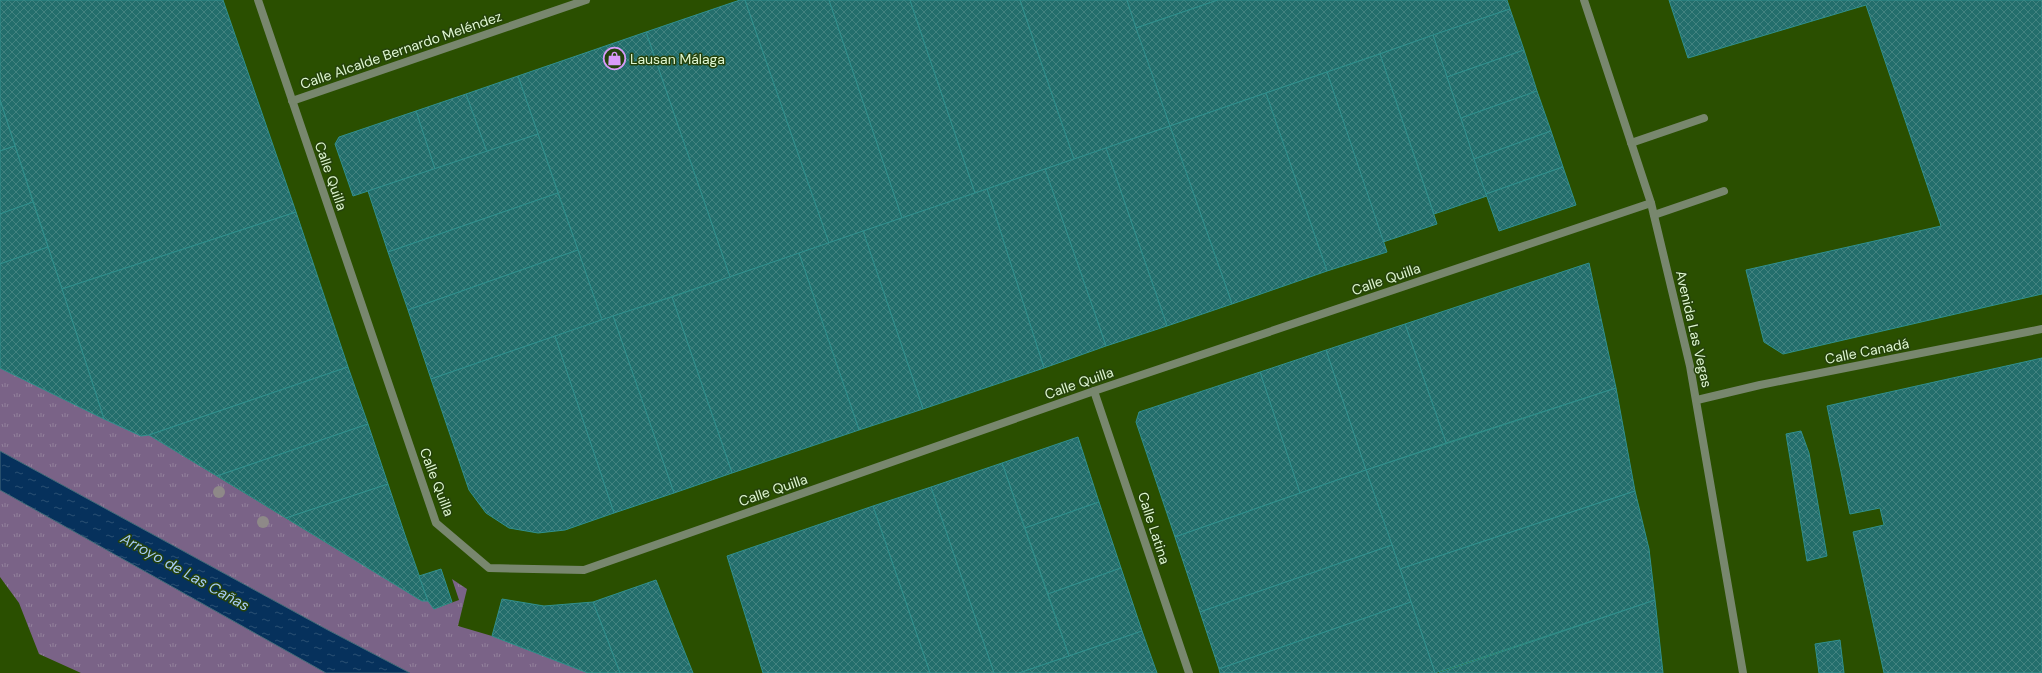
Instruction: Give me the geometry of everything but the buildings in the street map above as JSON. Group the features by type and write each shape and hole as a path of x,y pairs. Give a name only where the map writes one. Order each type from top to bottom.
{"street":[{"name":"Calle Quilla","path":"258,0 436,523 489,568 584,570 1094,391 1651,203"},
{"name":"Calle Alcalde Bernardo Meléndez","path":"292,101 586,0"},
{"name":"Avenida Las Vegas","path":"1584,0 1651,203 1690,366 1743,673"},
{"path":"1631,143 1704,118"},
{"path":"1654,215 1724,191"},
{"name":"Calle Canadá","path":"1697,400 1760,385 2042,329"},
{"name":"Calle Latina","path":"1094,391 1189,673"}],"green space":[{"path":"0,368 104,419 149,435 422,601 428,601 434,609 459,600 452,579 467,589 458,626 492,636 588,673 410,673 326,629 0,451"},
{"path":"0,490 326,673 81,673 39,654 19,603 0,577"}],"water":[{"name":"Arroyo de Las Cañas","path":"0,451 326,629 410,673 326,673 0,490"}],"place":[{"name":"Lausan Málaga","path":"614,59"}]}
